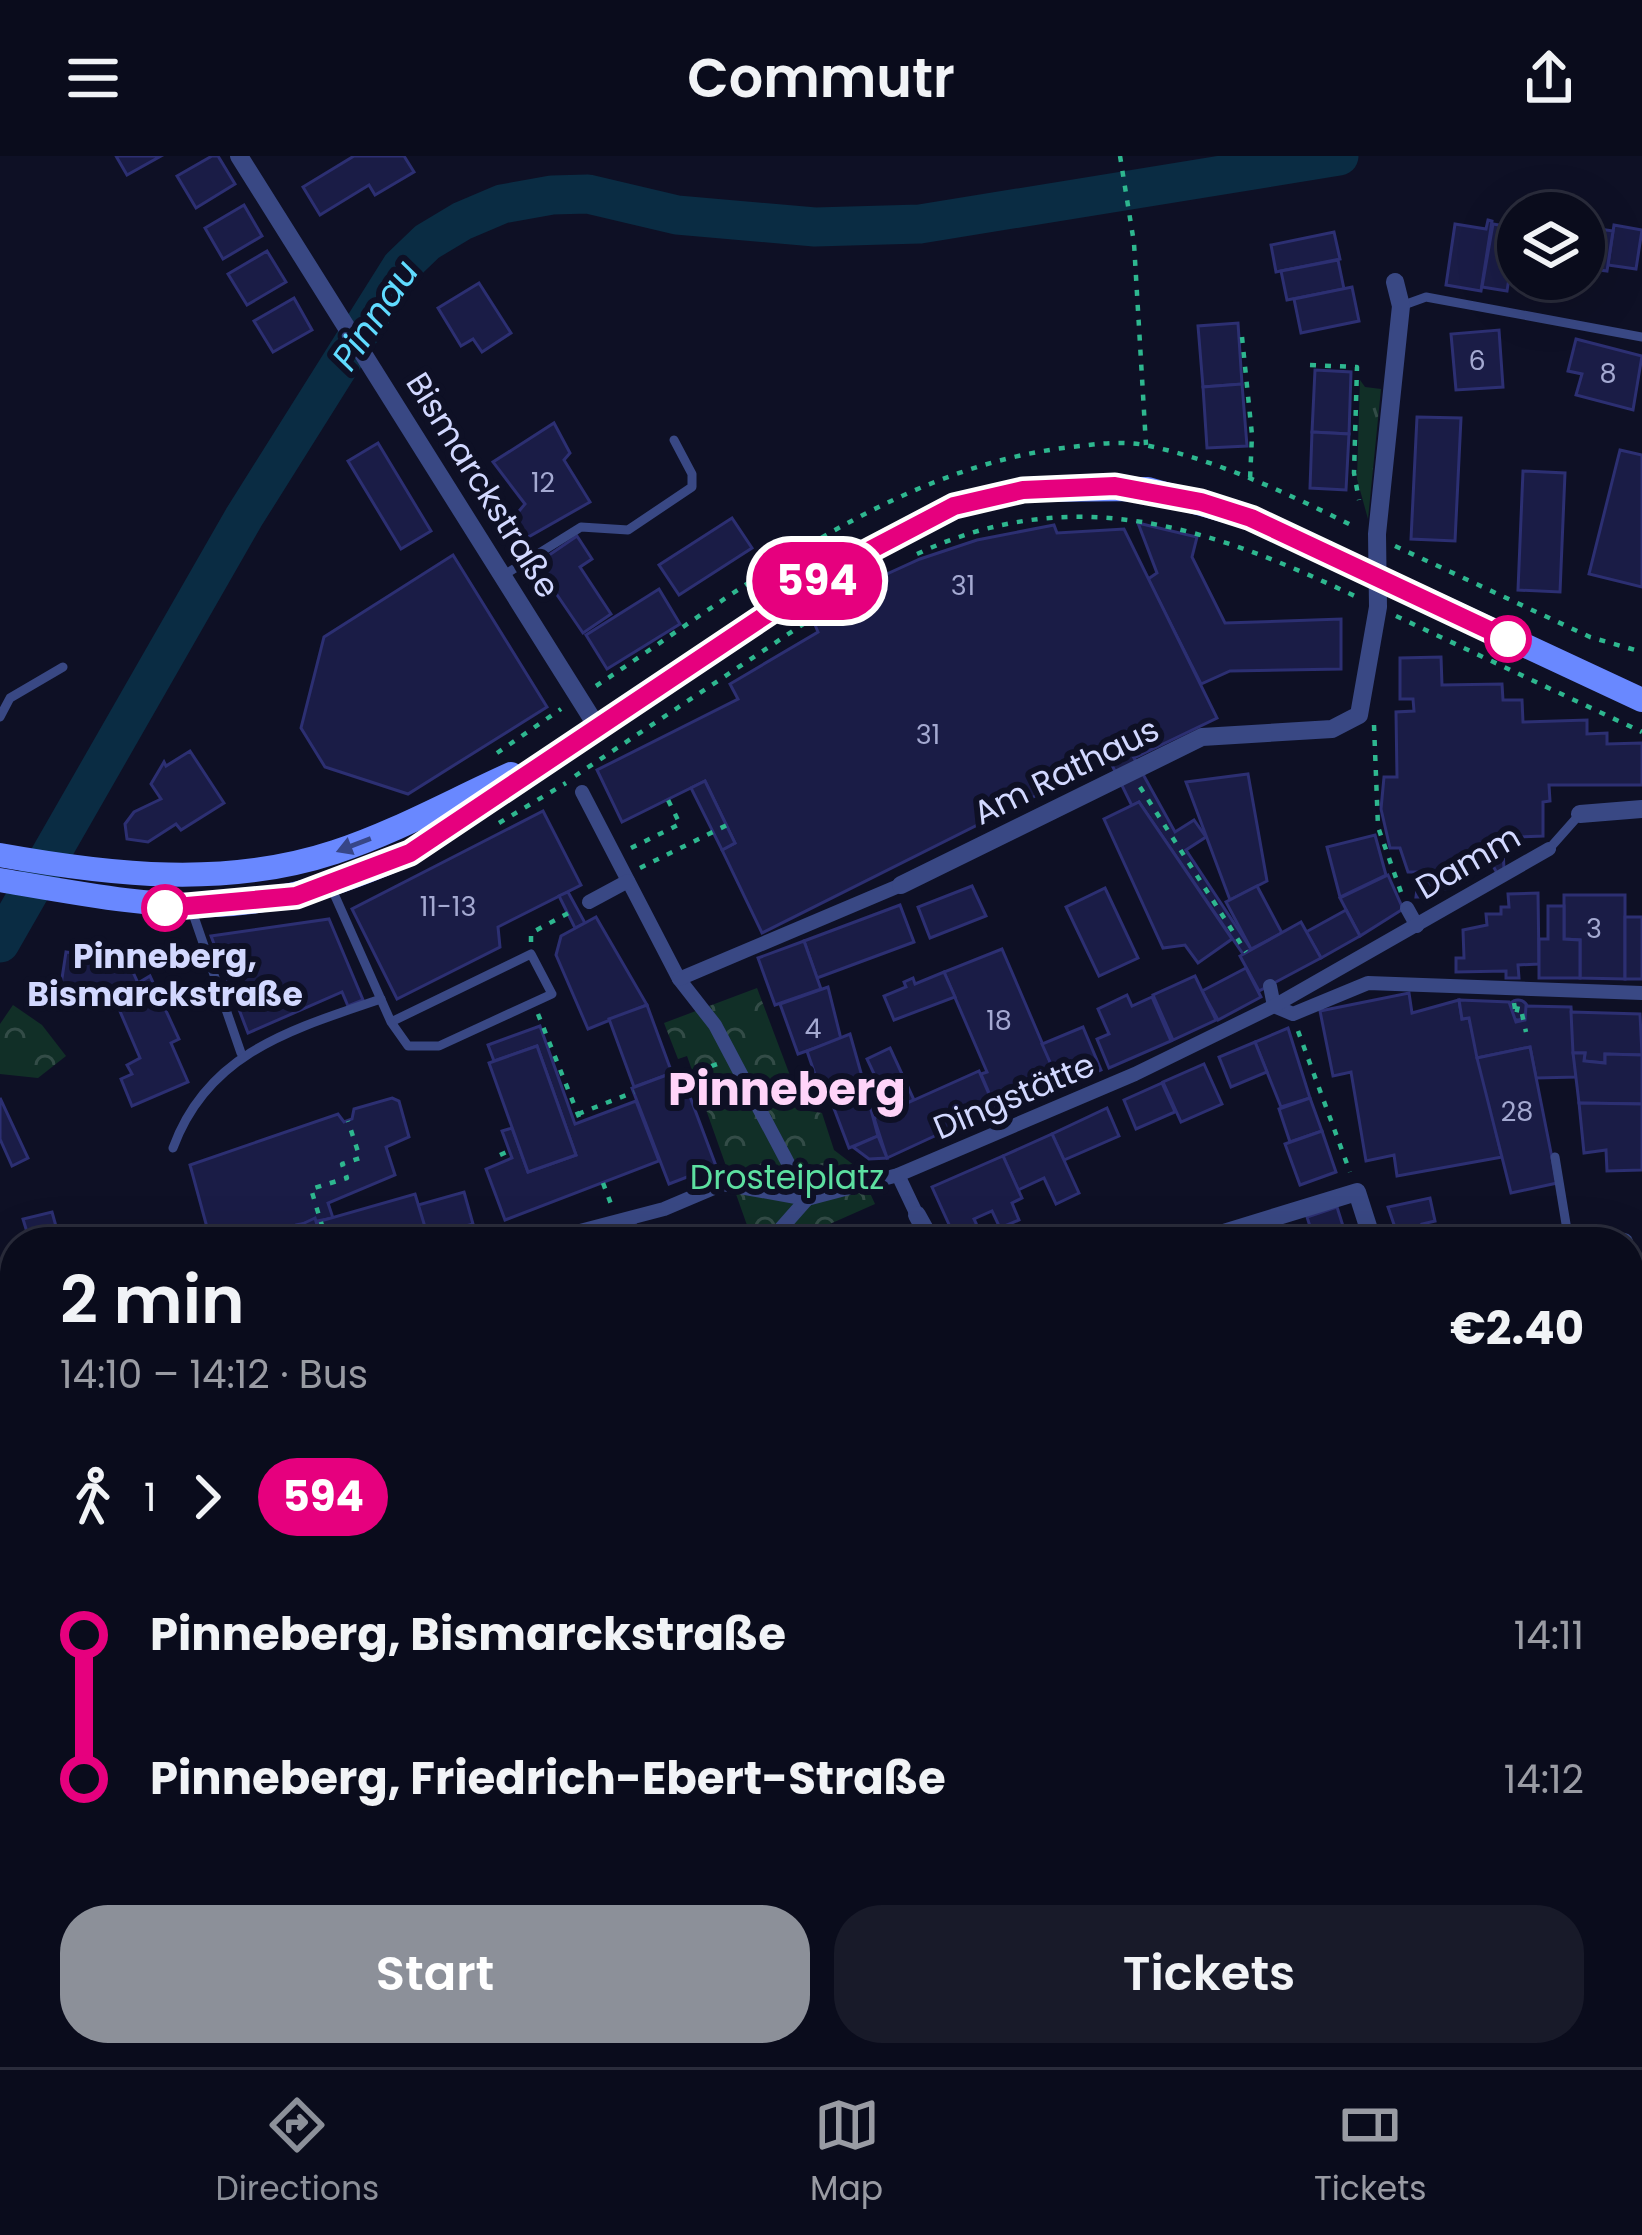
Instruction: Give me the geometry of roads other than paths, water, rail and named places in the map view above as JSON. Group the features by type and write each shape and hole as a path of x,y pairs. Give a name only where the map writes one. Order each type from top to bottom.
{"main road":[{"path":"1,864 190,908 261,903 331,887 410,853 522,781 596,725 905,530 954,506 1023,490 1103,485 1174,494 1251,518 1642,700"},
{"path":"81,882 224,874 332,853 560,749"},
{"path":"410,853 424,832 424,814"},
{"path":"190,908 196,892 224,874"}],"street":[{"name":"Bismarckstraße","path":"239,156 596,725"},
{"path":"1376,576 1400,306 1395,282"},
{"name":"Am Rathaus","path":"679,979 901,885 1202,737 1332,728 1359,716 1378,607 1376,576"},
{"path":"582,792 679,979 732,1058 807,1199 782,1227"},
{"path":"1580,814 1642,809"},
{"name":"Damm","path":"1417,926 1549,849"},
{"path":"589,902 626,878"},
{"path":"1407,908 1417,926"},
{"name":"Dingstätte","path":"595,1227 664,1209 724,1184 807,1199 898,1175 1135,1074 1274,1006 1417,926"},
{"path":"1330,973 1368,983 1642,993"},
{"path":"1270,986 1274,1006 1293,1014 1368,983"},
{"path":"898,1175 924,1227"},
{"path":"1243,1227 1357,1192 1368,1227"},
{"path":"664,1209 671,1227"}],"lane":[{"path":"1400,306 1426,297 1642,338"},
{"path":"504,575 580,527 628,530 692,487 692,474 674,440"},
{"path":"0,717 10,698 63,668"},
{"path":"1549,849 1580,814"},
{"path":"331,887 391,1022 408,1046 427,1049 553,994 531,954 391,1022"},
{"path":"190,908 241,1053"},
{"path":"173,1148 179,1130 241,1053 381,999"},
{"path":"1556,1157 1567,1227"}],"waterway":[{"name":"Pinnau","path":"0,943 244,517 401,267 427,242 462,221 502,204 588,194 677,215 815,227 920,224 1339,156"}],"place":[{"name":"Pinneberg, Bismarckstraße","path":"165,908"}],"district":[{"name":"Pinneberg","path":"787,1089"}],"park label":[{"name":"Drosteiplatz","path":"787,1177"}]}
